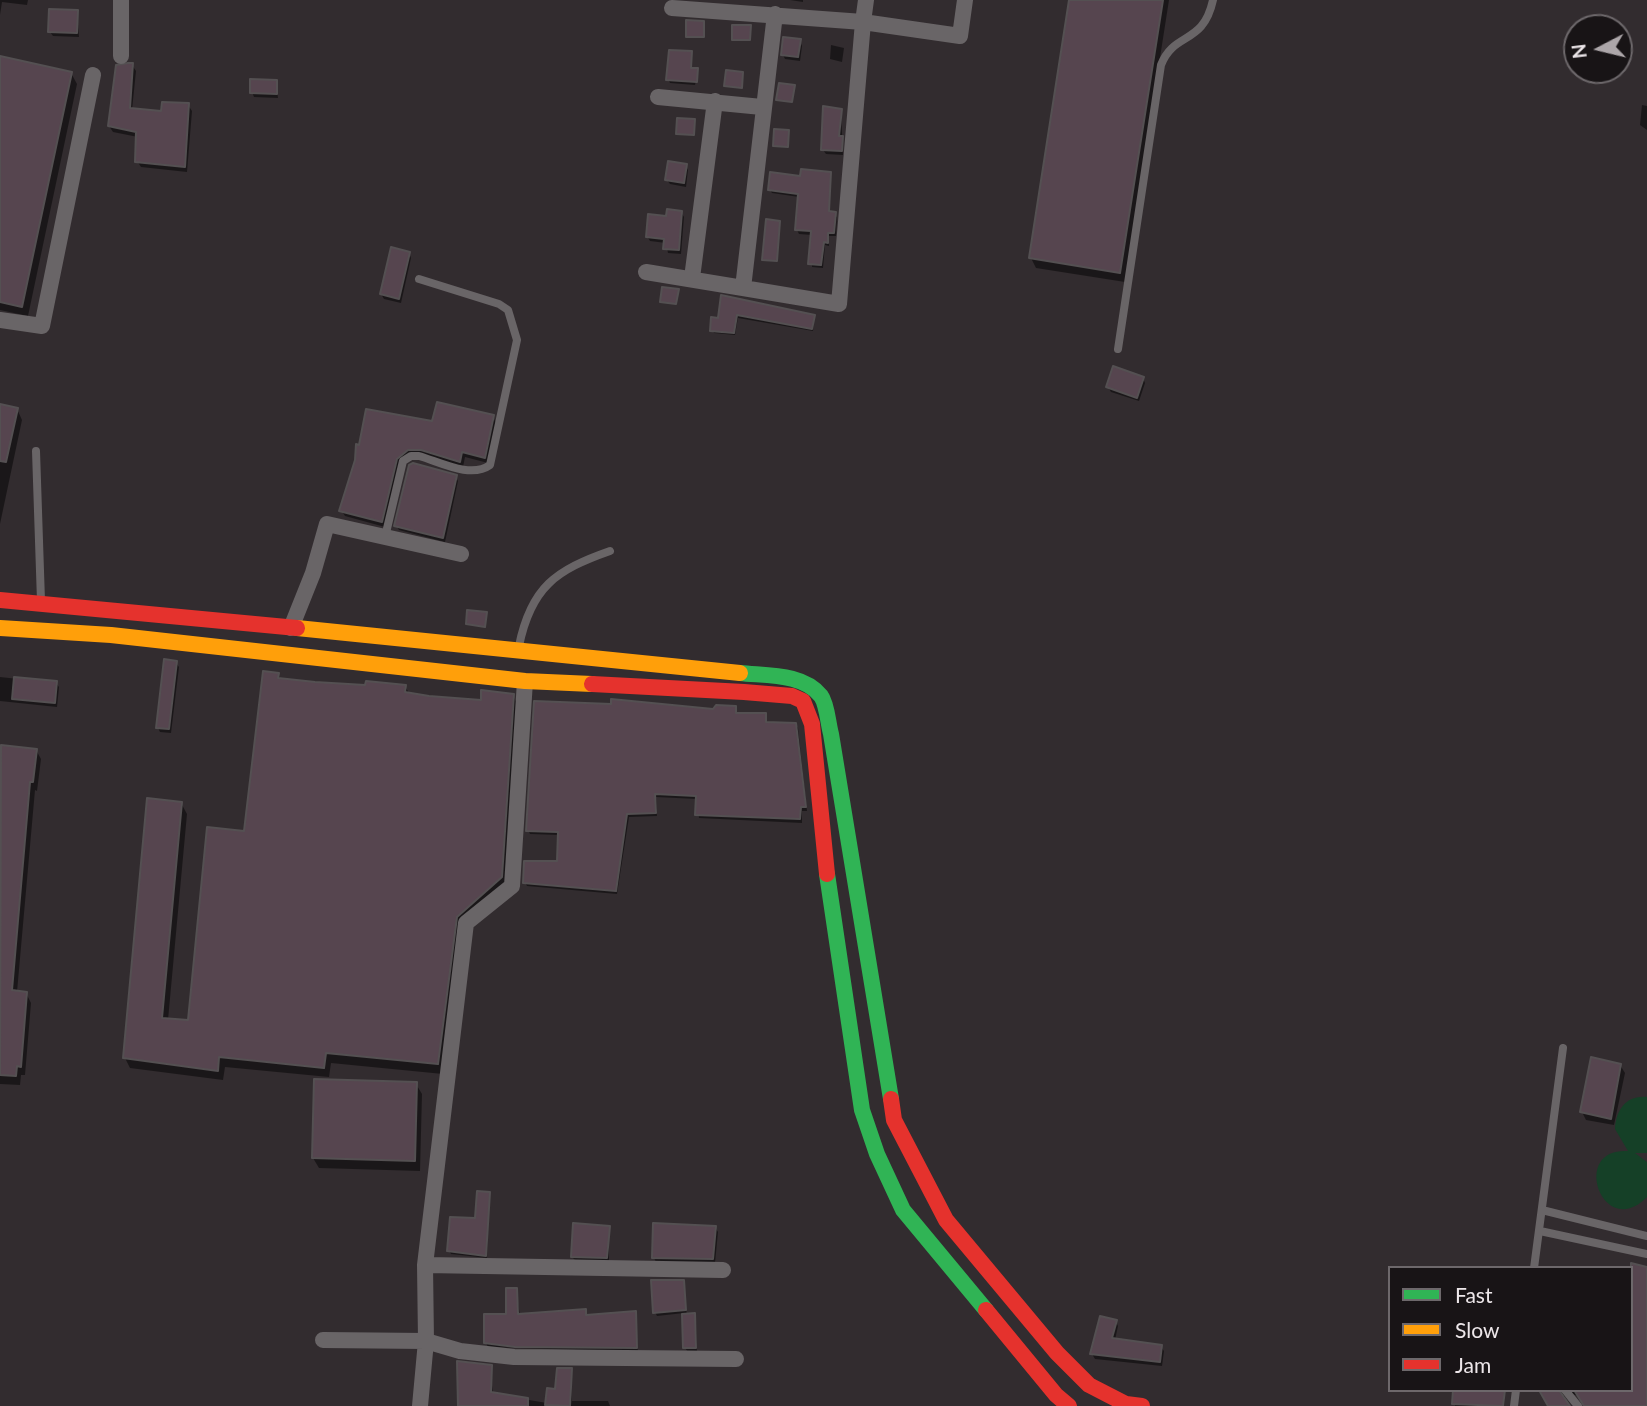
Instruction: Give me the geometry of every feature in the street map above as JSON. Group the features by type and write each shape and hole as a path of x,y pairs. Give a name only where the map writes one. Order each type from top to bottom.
{"street":[{"path":"121,0 121,57"},
{"path":"646,272 839,304 866,0"},
{"path":"672,8 863,22 960,36 965,0"},
{"path":"743,288 762,107 775,14"},
{"path":"0,320 42,326 93,75"},
{"path":"658,97 762,107"},
{"path":"692,278 715,101"},
{"path":"291,628 313,573 327,524 461,554"},
{"path":"0,600 519,649 793,679 808,685 822,697 841,785 894,1120 946,1220 1057,1353 1089,1385 1126,1404 1142,1406"},
{"path":"0,628 111,635 525,681 744,692 792,696 803,701 812,724 828,881 862,1110 877,1154 903,1210 1056,1395 1069,1406"},
{"path":"429,672 432,641"},
{"path":"420,1406 426,1341 425,1265 466,923 512,886 525,681"},
{"path":"425,1265 723,1270"},
{"path":"323,1340 426,1341 460,1352 514,1357 736,1359"}],"lane":[{"path":"1118,349 1161,65 1171,48 1204,26 1213,0"},
{"path":"385,537 403,461 411,456 419,456 471,471 482,471 490,465 517,340 508,310 499,304 419,279"},
{"path":"36,451 41,604"},
{"path":"519,649 532,607 544,587 573,564 610,551"},
{"path":"1534,1266 1563,1048"},
{"path":"1542,1210 1647,1236"},
{"path":"1540,1231 1647,1254"},
{"path":"1567,1392 1578,1406"}],"green space":[{"path":"1647,1097 1647,1153 1635,1153 1647,1162 1647,1197 1631,1208 1617,1208 1606,1201 1596,1176 1600,1163 1610,1154 1628,1151 1615,1129 1620,1110 1633,1098"}],"building":[{"path":"1069,0 1163,0 1120,273 1029,258"},
{"path":"49,9 78,10 77,33 48,32"},
{"path":"686,20 704,21 704,37 686,37"},
{"path":"732,25 751,25 750,40 732,40"},
{"path":"783,37 801,39 798,57 781,55"},
{"path":"669,50 692,51 691,68 698,68 697,82 666,80"},
{"path":"0,56 72,72 22,307 0,302"},
{"path":"133,63 130,108 161,111 162,102 189,103 185,167 135,162 136,132 108,126 116,65"},
{"path":"726,70 743,72 742,88 724,86"},
{"path":"250,79 277,80 277,94 250,93"},
{"path":"779,83 795,85 792,102 776,100"},
{"path":"823,106 842,109 839,136 843,136 842,151 821,150"},
{"path":"677,118 695,119 694,135 676,134"},
{"path":"774,129 789,130 788,147 773,146"},
{"path":"668,161 687,164 684,183 665,180"},
{"path":"801,169 831,172 829,211 836,212 834,233 828,233 828,243 824,242 821,265 808,264 811,231 795,230 798,194 768,190 770,172 800,176"},
{"path":"667,209 682,211 679,250 663,249 664,239 646,237 648,214 666,216"},
{"path":"766,219 780,221 777,261 762,260"},
{"path":"391,247 410,252 399,299 380,294"},
{"path":"662,287 679,289 676,304 660,302"},
{"path":"721,295 815,315 812,329 737,315 734,333 710,331 711,317 718,318"},
{"path":"1113,366 1144,377 1137,398 1106,387"},
{"path":"437,402 494,415 485,458 462,452 460,462 421,450 408,450 397,459 382,522 339,511 355,460 356,444 359,445 366,409 432,421"},
{"path":"0,404 18,408 6,462 0,461"},
{"path":"413,463 457,475 443,538 394,526 409,465"},
{"path":"467,610 487,612 485,627 466,624"},
{"path":"164,659 177,661 169,729 156,728"},
{"path":"263,671 279,673 278,678 315,682 365,685 366,681 406,685 405,692 429,696 481,700 481,690 514,694 502,877 457,917 438,1064 326,1053 324,1068 219,1057 218,1071 123,1058 147,798 182,802 162,1018 188,1020 207,827 244,831"},
{"path":"14,677 57,681 55,703 12,699"},
{"path":"611,699 713,709 716,705 736,706 736,713 766,713 766,722 796,723 806,807 801,807 800,819 695,815 696,796 655,794 656,813 627,814 616,891 523,883 524,861 557,861 558,832 526,831 534,701 611,704"},
{"path":"1,745 37,749 33,782 30,782 12,990 27,992 21,1067 17,1066 16,1076 0,1075"},
{"path":"1591,1057 1621,1064 1611,1119 1580,1112"},
{"path":"314,1079 417,1082 415,1161 312,1158"},
{"path":"477,1191 490,1192 486,1256 447,1251 450,1217 475,1218"},
{"path":"573,1223 610,1226 607,1258 571,1257"},
{"path":"653,1223 716,1226 713,1259 652,1258"},
{"path":"1631,1263 1647,1267 1647,1406 1584,1406 1575,1392 1633,1392"},
{"path":"651,1280 684,1280 686,1310 653,1313"},
{"path":"506,1288 517,1288 518,1314 586,1309 586,1315 636,1311 637,1348 515,1347 484,1343 484,1314 506,1314"},
{"path":"695,1313 696,1348 683,1348 682,1314"},
{"path":"1100,1316 1117,1320 1112,1338 1162,1345 1160,1362 1090,1354"},
{"path":"457,1361 492,1365 491,1392 528,1398 528,1406 458,1406"},
{"path":"557,1368 572,1368 570,1406 545,1405 547,1388 555,1389"},
{"path":"1453,1392 1505,1392 1503,1406 1452,1404"},
{"path":"1540,1392 1560,1392 1570,1406 1548,1406"}],"traffic: fast":[{"path":"740,673 794,679 813,689 825,704 891,1099"},
{"path":"827,874 862,1110 877,1154 903,1210 986,1310"}],"traffic: slow":[{"path":"0,628 111,635 525,681 592,684"},
{"path":"297,628 740,673"}],"traffic: jam":[{"path":"0,600 297,628"},
{"path":"592,684 744,692 792,696 803,701 812,724 827,874"},
{"path":"891,1099 894,1120 946,1220 1057,1353 1089,1385 1126,1404 1142,1406"},
{"path":"986,1310 1056,1395 1069,1406"}]}
